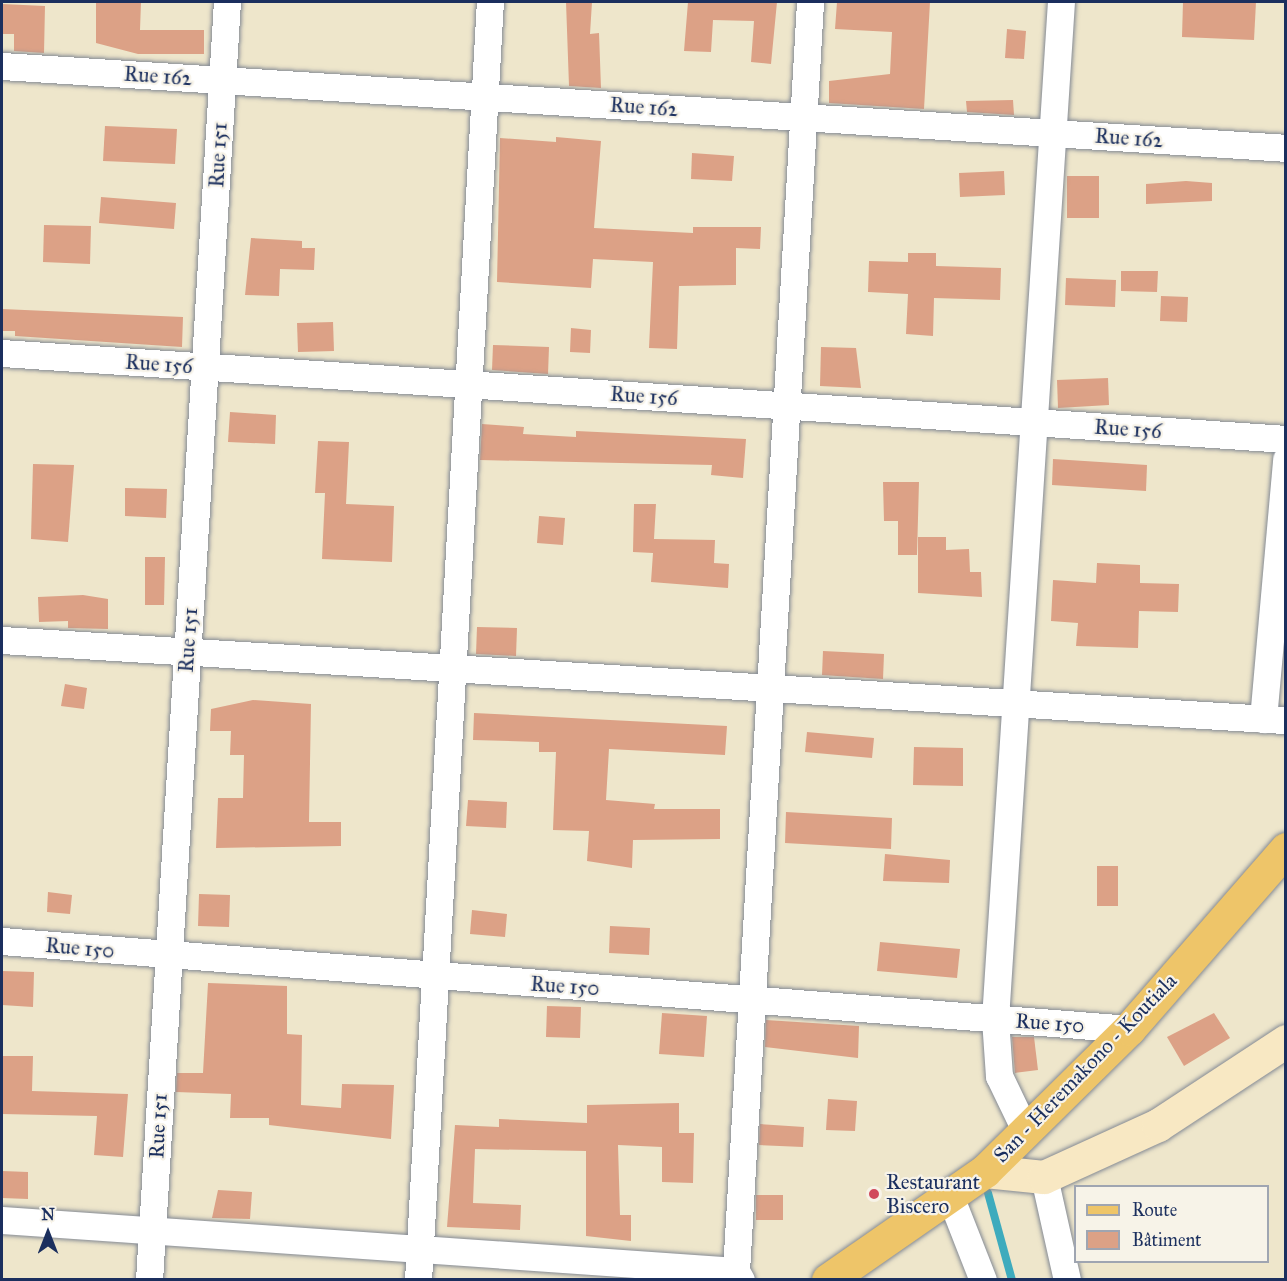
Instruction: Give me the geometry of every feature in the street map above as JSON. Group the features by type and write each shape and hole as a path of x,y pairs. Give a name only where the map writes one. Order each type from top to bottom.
{"main road":[{"name":"San - Heremakono - Koutiala","path":"828,1280 985,1171 1129,1029 1286,849"}],"street":[{"name":"Rue 151","path":"148,1280 227,2"},
{"path":"418,1280 490,2"},
{"path":"2,1220 419,1249 738,1275 810,2"},
{"path":"1025,1130 999,1076 995,1019 1061,2"},
{"name":"Rue 162","path":"2,66 1286,148"},
{"name":"Rue 156","path":"2,353 1286,439"},
{"path":"2,640 1274,719 1286,459"},
{"name":"Rue 150","path":"2,941 168,956 1129,1029"},
{"path":"985,1171 1044,1177 1158,1125 1286,1041"},
{"path":"1044,1177 1067,1280"},
{"path":"950,1196 982,1280"}],"building":[{"path":"96,2 141,2 140,30 204,30 204,54 138,54 96,43"},
{"path":"566,2 592,2 590,34 599,33 601,88 569,86"},
{"path":"688,2 777,2 771,64 751,62 754,21 713,20 711,52 684,51"},
{"path":"837,2 930,2 924,109 829,103 829,81 890,74 892,32 835,29"},
{"path":"1183,2 1256,2 1254,40 1182,37"},
{"path":"2,4 45,6 44,53 14,51 14,34 2,34"},
{"path":"1007,29 1026,31 1024,59 1005,58"},
{"path":"1013,100 1014,115 967,112 966,101"},
{"path":"105,126 177,129 175,164 103,161"},
{"path":"556,137 601,141 594,228 693,233 693,227 761,227 760,249 736,248 736,285 679,286 677,349 649,348 653,262 593,259 591,288 497,282 500,138 556,142"},
{"path":"692,153 734,156 732,181 691,179"},
{"path":"1004,171 1005,195 960,197 959,173"},
{"path":"1067,176 1099,176 1099,218 1067,218"},
{"path":"1186,181 1212,183 1212,201 1146,204 1146,184"},
{"path":"101,197 176,203 174,229 99,223"},
{"path":"44,225 91,226 90,264 43,262"},
{"path":"251,238 302,241 302,248 315,248 314,270 280,269 279,296 245,295"},
{"path":"908,253 936,253 936,266 1001,268 1000,300 934,298 933,336 906,334 908,294 868,292 869,261 908,262"},
{"path":"1121,271 1158,271 1157,292 1121,291"},
{"path":"1066,278 1116,280 1115,307 1065,305"},
{"path":"1161,296 1188,297 1187,322 1160,321"},
{"path":"2,309 183,317 182,347 15,336 15,331 2,331"},
{"path":"333,322 334,351 298,352 297,323"},
{"path":"571,328 591,330 590,353 570,352"},
{"path":"493,345 549,347 548,374 492,370"},
{"path":"821,347 856,348 861,388 820,386"},
{"path":"1108,378 1109,405 1058,408 1057,380"},
{"path":"230,412 276,415 275,444 228,442"},
{"path":"482,424 524,427 523,434 576,437 576,431 746,439 743,478 711,475 712,465 480,460"},
{"path":"318,441 349,442 346,504 394,506 392,562 322,559 325,493 315,493"},
{"path":"1053,459 1147,465 1146,491 1052,485"},
{"path":"33,464 74,465 68,542 31,539"},
{"path":"883,482 919,482 917,555 898,555 898,521 884,521"},
{"path":"125,488 167,489 166,518 125,516"},
{"path":"634,504 656,504 654,539 715,540 714,563 729,564 728,588 651,582 653,553 633,552"},
{"path":"539,516 565,518 563,545 537,543"},
{"path":"918,537 946,537 946,550 969,549 970,572 981,572 982,597 918,593"},
{"path":"145,557 165,557 164,605 145,605"},
{"path":"1097,563 1140,565 1140,583 1179,584 1178,612 1139,611 1138,648 1076,646 1078,623 1051,621 1053,580 1096,583"},
{"path":"83,595 108,599 108,629 68,628 68,621 39,622 38,597"},
{"path":"477,627 517,628 516,656 476,654"},
{"path":"823,651 884,654 883,679 822,675"},
{"path":"65,684 87,688 84,709 61,706"},
{"path":"253,700 311,704 309,822 341,822 341,846 216,848 218,798 243,798 244,755 230,755 231,731 210,731 211,709"},
{"path":"474,713 727,726 725,755 609,749 606,800 655,804 654,809 720,809 720,839 633,840 632,868 587,861 589,831 553,830 556,752 539,752 539,742 473,740"},
{"path":"807,732 874,738 872,758 805,752"},
{"path":"914,747 963,748 963,786 913,785"},
{"path":"468,800 507,802 506,828 466,826"},
{"path":"786,812 892,818 891,849 785,843"},
{"path":"885,854 950,860 949,883 883,881"},
{"path":"1097,866 1118,866 1118,906 1097,906"},
{"path":"48,892 72,895 70,914 47,912"},
{"path":"199,894 230,895 229,927 198,926"},
{"path":"472,910 507,914 505,937 470,934"},
{"path":"610,926 650,928 649,955 609,953"},
{"path":"880,942 960,949 957,978 877,971"},
{"path":"2,971 34,972 33,1007 2,1005"},
{"path":"208,983 287,986 287,1034 302,1035 301,1105 341,1108 342,1084 394,1085 391,1139 269,1125 269,1118 230,1118 231,1094 176,1092 177,1073 203,1073"},
{"path":"547,1006 581,1007 580,1038 546,1037"},
{"path":"662,1013 707,1016 704,1057 659,1054"},
{"path":"1214,1013 1230,1038 1184,1066 1167,1037"},
{"path":"766,1020 859,1026 858,1058 765,1047"},
{"path":"1012,1037 1034,1037 1038,1070 1015,1073"},
{"path":"2,1056 33,1056 32,1091 128,1094 123,1157 94,1155 97,1116 2,1114"},
{"path":"828,1099 857,1101 855,1131 826,1130"},
{"path":"679,1103 679,1133 694,1133 693,1183 662,1182 662,1147 618,1145 620,1215 631,1215 631,1241 586,1236 586,1151 475,1149 473,1203 521,1205 520,1230 447,1227 455,1125 499,1127 499,1119 587,1123 587,1105"},
{"path":"760,1124 804,1127 803,1147 759,1145"},
{"path":"2,1171 28,1172 28,1199 2,1198"},
{"path":"218,1190 252,1192 250,1219 212,1218"},
{"path":"756,1195 783,1195 783,1220 756,1220"}],"waterway":[{"path":"988,1193 1012,1280"}],"place":[{"name":"Restaurant Biscero","path":"874,1194"}]}
